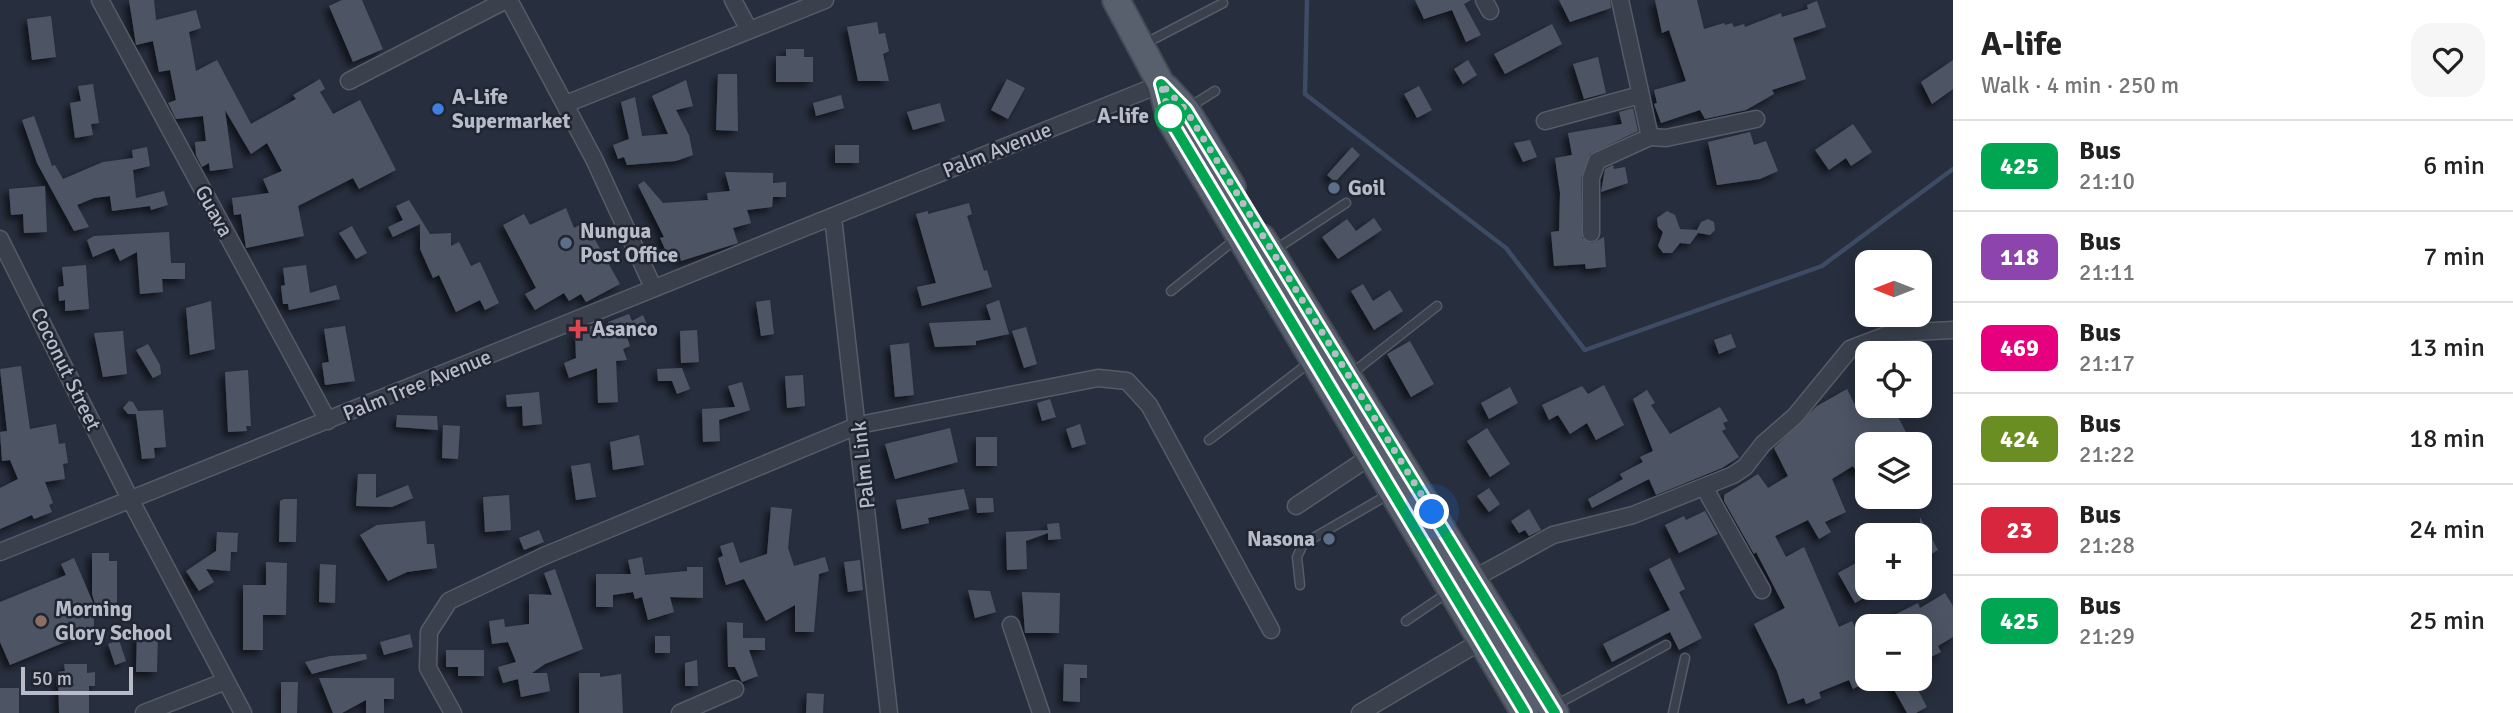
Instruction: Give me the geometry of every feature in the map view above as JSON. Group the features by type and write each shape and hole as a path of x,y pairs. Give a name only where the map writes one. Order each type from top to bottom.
{"main road":[{"path":"1116,0 1161,84 1171,121 1312,361 1394,491 1553,710"},
{"path":"1161,84 1186,110 1271,253 1349,376 1463,584 1483,640 1522,712"}],"street":[{"name":"Guava","path":"100,0 328,421"},
{"path":"349,81 508,0 566,104 653,287"},
{"path":"733,0 748,28"},
{"path":"566,104 748,28 825,0"},
{"path":"1620,0 1650,137"},
{"name":"Palm Avenue","path":"833,217 1161,84"},
{"path":"1545,121 1640,95"},
{"path":"1591,233 1591,178 1597,161 1650,137 1666,138 1756,119"},
{"name":"Palm Tree Avenue","path":"0,552 653,287 833,217"},
{"name":"Palm Link","path":"833,217 859,425 889,713"},
{"name":"Coconut Street","path":"0,239 131,501 243,713"},
{"path":"1463,584 1553,535 1633,515 1745,467 1763,444 1795,416 1850,349 1892,333 1953,330"},
{"path":"453,713 428,667 429,632 449,601 544,556 859,425 1098,378 1126,381 1149,405 1271,630"},
{"path":"1296,506 1371,456"},
{"path":"1704,486 1762,590"},
{"path":"1011,625 1041,713"},
{"path":"1360,713 1483,640"},
{"path":"144,713 226,681"},
{"path":"680,713 735,689"}],"lane":[{"path":"1142,46 1223,3"},
{"path":"1186,110 1215,91"},
{"path":"1271,253 1346,203"},
{"path":"1171,291 1240,236"},
{"path":"1349,376 1437,306"},
{"path":"1209,440 1312,361"},
{"path":"1300,585 1297,557 1303,544 1394,491"},
{"path":"1406,621 1463,584"},
{"path":"1553,710 1666,645"},
{"path":"1673,713 1685,658"}],"building":[{"path":"129,0 154,0 156,20 196,10 201,28 189,32 196,71 217,60 251,124 296,99 293,95 320,79 325,89 320,92 333,114 360,100 396,170 359,189 353,178 298,206 304,236 246,248 241,214 234,215 232,198 269,193 263,179 282,171 267,143 251,154 225,110 233,168 210,171 209,163 202,167 196,155 195,142 206,141 203,116 176,119 168,103 176,100 170,70 159,72 153,41 136,45"},
{"path":"342,0 362,0 383,49 353,62 329,6"},
{"path":"1415,0 1471,0 1464,4 1481,35 1466,42 1452,10 1424,19"},
{"path":"1559,0 1610,0 1611,8 1570,22"},
{"path":"1655,0 1697,0 1704,29 1724,23 1732,23 1734,27 1744,24 1745,27 1781,13 1782,17 1808,9 1807,5 1817,1 1826,27 1793,38 1806,79 1772,90 1774,94 1746,110 1705,119 1700,110 1661,123 1654,104 1657,103 1654,90 1686,81 1669,30 1662,33"},
{"path":"51,16 56,57 32,60 27,19"},
{"path":"877,22 879,34 885,33 889,51 883,54 889,81 858,81 847,27"},
{"path":"1552,24 1562,44 1505,74 1494,54"},
{"path":"786,49 804,49 804,57 813,57 813,82 776,82 776,56 786,56"},
{"path":"1598,57 1606,93 1584,99 1573,64"},
{"path":"1468,60 1477,75 1463,84 1454,69"},
{"path":"1953,60 1953,89 1932,104 1921,82"},
{"path":"718,74 737,74 738,131 716,130"},
{"path":"1007,79 1025,88 1008,119 991,110"},
{"path":"686,80 693,106 676,110 689,135 693,155 676,161 627,165 624,157 618,159 613,145 629,139 621,102 635,97 642,136 668,134 652,96"},
{"path":"93,84 99,123 91,124 93,135 75,138 70,103 81,101 78,86"},
{"path":"1419,86 1432,110 1417,118 1404,94"},
{"path":"841,95 844,108 816,116 813,103"},
{"path":"940,103 945,121 913,130 907,112"},
{"path":"1633,108 1638,131 1590,154 1581,178 1582,238 1592,243 1604,237 1606,267 1586,269 1585,264 1554,266 1551,232 1559,231 1560,193 1555,158 1572,155 1568,133 1622,124 1619,112"},
{"path":"34,116 52,166 55,165 63,179 103,162 133,158 132,150 147,147 150,166 133,170 136,198 164,191 168,205 151,210 150,206 112,211 110,196 94,198 77,205 89,227 74,231 37,163 22,120"},
{"path":"1853,124 1872,152 1851,166 1846,158 1829,170 1815,150"},
{"path":"1750,132 1754,145 1766,141 1778,171 1760,179 1717,185 1708,142"},
{"path":"1530,140 1537,157 1523,162 1514,143"},
{"path":"835,145 859,145 859,163 835,163"},
{"path":"1352,147 1360,155 1335,182 1327,175"},
{"path":"1613,165 1614,169 1625,167 1628,183 1601,192 1605,169"},
{"path":"725,172 773,173 773,183 786,182 786,197 773,197 772,207 747,210 751,223 733,228 738,243 681,261 679,253 669,258 660,238 664,237 638,185 644,181 663,203 708,200 707,193 730,191"},
{"path":"45,186 47,232 24,233 23,214 11,215 9,189"},
{"path":"409,200 430,234 451,233 451,246 459,242 471,266 480,262 499,303 485,310 480,300 456,312 439,275 433,278 420,249 420,224 393,237 388,227 403,220 396,206"},
{"path":"969,203 972,214 967,216 984,271 987,270 992,287 922,306 917,287 936,283 916,214 928,211 928,214"},
{"path":"566,208 574,228 585,222 620,284 586,302 581,294 569,301 564,293 535,310 525,294 536,288 503,225 524,214 530,225"},
{"path":"1667,211 1675,215 1680,229 1697,230 1701,222 1708,219 1714,222 1715,230 1710,235 1698,233 1690,244 1680,243 1672,253 1663,253 1658,246 1663,232 1658,227 1657,218"},
{"path":"1374,218 1382,230 1338,259 1322,237 1347,219 1356,231"},
{"path":"352,226 367,253 356,259 339,233"},
{"path":"169,232 171,263 185,263 185,279 162,279 163,292 140,294 137,252 120,261 114,248 93,257 87,240 94,236"},
{"path":"86,265 89,309 65,311 65,300 59,301 58,287 64,286 62,267"},
{"path":"306,265 310,293 336,285 340,299 289,310 288,304 283,304 283,268"},
{"path":"1363,284 1373,301 1390,290 1403,311 1374,330 1351,291"},
{"path":"770,300 774,334 761,336 756,302"},
{"path":"999,300 1009,334 976,341 976,345 935,347 929,323 991,320 986,305"},
{"path":"211,301 215,349 190,355 186,308"},
{"path":"629,314 632,321 643,315 648,327 627,337 630,346 623,349 627,360 616,361 618,402 598,403 597,368 569,378 564,363 576,358 575,332 589,326 609,325 608,322"},
{"path":"345,326 355,381 325,385 322,363 329,362 324,329"},
{"path":"1026,327 1037,364 1024,368 1012,331"},
{"path":"697,330 699,362 681,363 680,331"},
{"path":"123,331 127,374 103,377 94,333"},
{"path":"1731,334 1736,347 1719,354 1714,340"},
{"path":"1410,341 1434,384 1411,397 1387,354"},
{"path":"909,343 914,395 895,397 890,345"},
{"path":"148,344 160,365 161,374 153,378 136,350"},
{"path":"21,366 30,429 56,424 59,444 65,443 68,463 63,464 65,479 45,482 53,503 49,505 52,512 34,519 32,515 0,529 0,488 18,479 10,460 2,461 0,432 7,431 0,369"},
{"path":"682,368 690,389 677,394 672,381 658,381 657,369"},
{"path":"248,370 251,426 246,426 247,431 228,432 225,372"},
{"path":"803,375 805,406 787,408 785,376"},
{"path":"742,382 750,410 719,420 720,441 703,442 702,409 735,407 728,386"},
{"path":"1604,385 1624,425 1596,440 1587,423 1570,434 1558,415 1549,420 1542,405 1582,386 1588,394"},
{"path":"1510,387 1518,403 1489,419 1481,403"},
{"path":"1847,389 1855,405 1855,418 1899,418 1906,432 1855,432 1855,470 1853,466 1832,479 1846,512 1825,522 1831,532 1819,539 1808,520 1775,536 1786,557 1804,547 1839,627 1852,621 1855,628 1855,688 1853,689 1849,680 1819,692 1821,698 1806,704 1804,698 1788,704 1777,671 1754,624 1785,608 1756,552 1754,554 1724,501 1724,495 1758,474 1768,488 1788,476 1774,448 1817,406"},
{"path":"1647,390 1655,403 1651,405 1670,434 1720,407 1728,421 1723,423 1726,429 1722,431 1739,457 1722,468 1656,495 1649,479 1592,508 1588,499 1623,479 1620,474 1643,462 1640,457 1653,451 1633,399"},
{"path":"539,392 542,424 523,426 522,406 507,407 506,395"},
{"path":"1050,399 1056,417 1042,421 1037,403"},
{"path":"129,401 133,402 138,411 163,410 166,447 154,448 155,458 142,459 136,414 128,414 123,408"},
{"path":"397,415 437,416 438,430 396,427"},
{"path":"1080,424 1086,444 1072,448 1066,429"},
{"path":"443,425 460,426 458,459 442,458"},
{"path":"950,428 958,462 895,479 885,444"},
{"path":"1487,428 1510,464 1490,477 1467,441"},
{"path":"639,435 644,465 613,470 610,442"},
{"path":"976,437 997,437 997,466 976,466"},
{"path":"590,463 596,497 576,500 571,466"},
{"path":"358,474 376,474 376,498 408,485 413,498 392,507 356,506"},
{"path":"1489,488 1500,504 1489,512 1477,496"},
{"path":"964,489 969,509 928,518 929,523 902,529 896,500"},
{"path":"509,495 511,530 485,532 483,497"},
{"path":"976,498 993,498 994,512 977,513"},
{"path":"297,499 296,542 279,542 280,501"},
{"path":"771,507 792,509 788,548 794,566 825,557 829,571 819,574 814,632 795,632 795,605 766,621 744,579 726,585 718,558 723,556 720,546 733,542 740,563 767,554"},
{"path":"1529,509 1541,530 1529,536 1525,530 1519,533 1511,521"},
{"path":"1705,511 1718,534 1679,553 1665,525 1684,516 1686,520"},
{"path":"425,521 427,544 434,544 437,568 407,572 388,581 360,535 377,525"},
{"path":"1059,523 1061,539 1048,540 1048,533 1026,541 1027,569 1007,570 1006,532 1048,530 1047,524"},
{"path":"539,530 544,542 524,550 519,538"},
{"path":"217,532 238,533 237,552 231,552 230,571 206,569 214,582 199,591 186,571 216,551"},
{"path":"1932,539 1938,550 1932,554"},
{"path":"92,553 109,553 109,561 117,561 117,605 95,604 92,594"},
{"path":"642,557 645,575 687,571 687,567 703,567 703,598 670,597 674,612 648,620 642,597 635,599 633,592 613,595 613,607 596,607 596,574 631,574 628,560"},
{"path":"74,558 94,605 94,630 10,665 0,642 0,602 66,575 61,564"},
{"path":"1670,558 1685,589 1679,592 1702,638 1679,650 1670,632 1612,662 1603,644 1670,610 1649,569"},
{"path":"860,560 863,590 848,592 844,562"},
{"path":"266,562 287,563 286,615 263,615 263,650 243,650 243,585 266,585"},
{"path":"320,564 336,565 335,603 319,602"},
{"path":"1855,564 1855,600 1860,600 1855,603 1838,573"},
{"path":"555,569 583,649 545,664 532,673 547,673 550,691 521,697 518,679 503,683 498,667 516,662 508,642 492,644 489,621 504,619 505,627 529,624 529,594 552,595 544,573"},
{"path":"968,590 990,591 996,612 975,618"},
{"path":"1022,592 1060,593 1059,633 1025,633"},
{"path":"1945,593 1953,606 1953,637 1938,646 1941,652 1932,656 1932,614 1896,614 1918,603 1920,608"},
{"path":"727,622 743,623 743,638 765,638 765,650 749,650 758,676 742,682 735,667 728,667"},
{"path":"137,631 158,632 157,672 136,672"},
{"path":"410,634 413,647 384,655 380,642"},
{"path":"655,636 670,636 670,653 655,653"},
{"path":"119,640 126,661 115,665 108,644"},
{"path":"446,650 484,650 484,676 458,676 458,667 446,667"},
{"path":"366,654 367,659 312,674 305,662 330,656"},
{"path":"697,660 698,686 685,686 685,663"},
{"path":"64,664 87,664 87,673 95,672 95,686 89,686 89,713 59,713 58,672 65,671"},
{"path":"1064,664 1087,665 1087,678 1080,678 1080,702 1063,701"},
{"path":"579,673 600,673 600,677 621,674 623,713 579,713"},
{"path":"319,678 394,678 394,699 384,699 384,713 366,713 366,700 342,713 333,713"},
{"path":"281,682 298,682 297,713 281,713"},
{"path":"0,688 19,688 19,713 0,713"},
{"path":"1895,691 1918,691 1927,707 1916,713 1907,713"},
{"path":"807,693 824,694 823,713 806,713"}],"waterway":[{"path":"1307,0 1305,94 1506,248 1585,350 1822,266 1953,169"}],"bus line":[{"name":"425","path":"1525,713 1412,519 1312,361 1171,121 1161,84 1186,110 1271,253 1555,713"}],"place":[{"name":"A-Life Supermarket","path":"438,109"},
{"name":"A-life","path":"1170,116"},
{"name":"Goil","path":"1334,188"},
{"name":"Nungua Post Office","path":"566,243"},
{"name":"Asanco","path":"578,329"},
{"name":"Nasona","path":"1329,539"},
{"name":"Morning Glory School","path":"41,621"}],"route":[{"path":"1170,116 1171,121 1161,84 1186,110 1432,512"}]}
